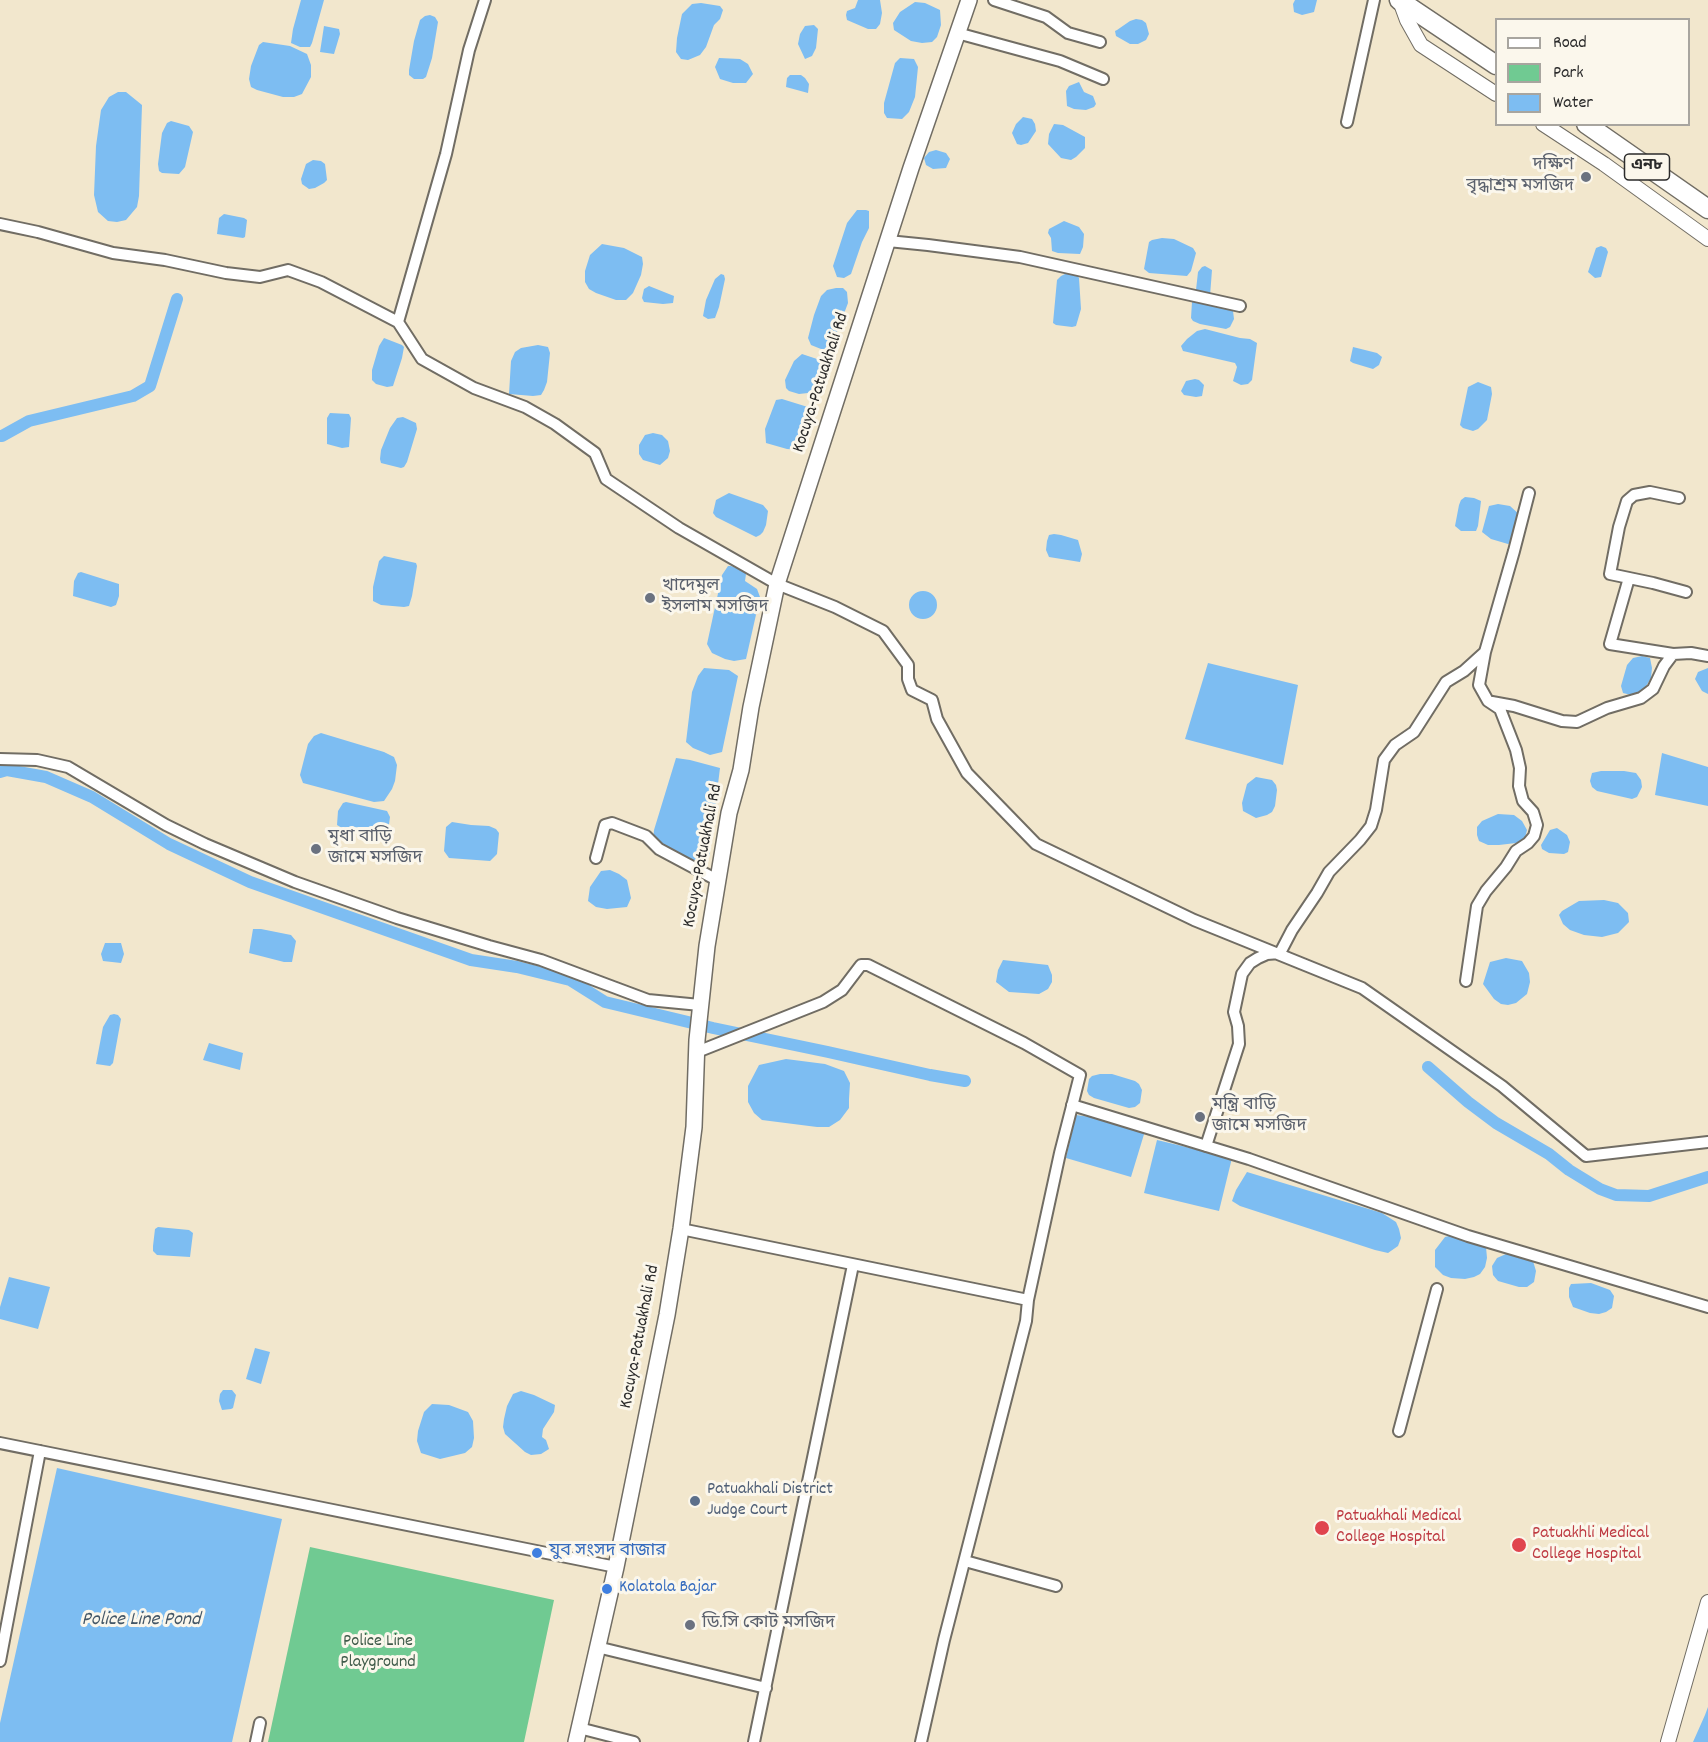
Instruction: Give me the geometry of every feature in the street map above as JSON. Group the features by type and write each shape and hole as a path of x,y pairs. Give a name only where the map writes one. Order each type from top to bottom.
{"highway":[{"path":"1399,0 1495,64"},
{"name":"এন৮","path":"1589,126 1708,209"}],"main road":[{"name":"Kocuya-Patuakhali Rd","path":"578,1735 616,1567 667,1315 694,1127 697,1046 707,946 729,813 741,770 751,707 777,584 911,168 969,0"}],"street":[{"path":"398,322 446,154 469,50 485,0"},
{"path":"994,0 1046,17 1068,33 1100,42"},
{"path":"1347,122 1374,0"},
{"path":"1399,0 1421,45 1495,93"},
{"path":"957,33 1060,61 1103,79"},
{"path":"1546,126 1604,164 1708,239"},
{"path":"0,224 113,253 165,260 226,273 260,277 288,270 321,282 398,322 422,359 474,388 525,407 555,424 596,453 606,479 679,528 777,584 883,631 908,665 908,679 912,690 932,700 937,719 967,773 1036,844 1194,920 1362,987 1502,1086 1586,1156 1708,1142"},
{"path":"888,241 1020,257 1240,306"},
{"path":"1679,498 1650,492 1634,495 1627,501 1619,526 1610,574 1686,591"},
{"path":"1466,981 1477,906 1516,851 1534,836 1537,825 1533,812 1523,801 1519,786 1520,768 1516,750 1500,709 1488,701 1479,685 1485,652 1529,493"},
{"path":"1629,578 1610,644 1673,654 1691,652 1708,656"},
{"path":"1280,953 1329,872 1371,826 1376,810 1384,759 1395,746 1414,732 1446,682 1464,671 1485,652"},
{"path":"1488,701 1514,706 1562,721 1577,722 1607,708 1641,698 1653,689 1664,666 1673,654"},
{"path":"0,759 37,760 68,767 166,825 205,844 295,882 397,918 541,960 648,1000 700,1005"},
{"path":"596,858 605,825 612,823 646,836 659,849 717,880"},
{"path":"1206,1146 1239,1044 1234,1012 1242,974 1250,963 1258,958 1267,954 1280,953"},
{"path":"697,1046 730,1039 823,1002 842,990 861,965 868,965 1024,1042 1080,1075 1060,1153 1028,1300 1026,1321 944,1640 921,1742"},
{"path":"1072,1105 1249,1159 1468,1236 1708,1307"},
{"path":"681,1229 1028,1300"},
{"path":"754,1742 853,1264"},
{"path":"1399,1431 1437,1289"},
{"path":"0,1443 616,1567"},
{"path":"0,1661 40,1451"},
{"path":"965,1561 1056,1586"},
{"path":"1668,1742 1708,1602"},
{"path":"597,1647 766,1688"},
{"path":"256,1742 260,1724"},
{"path":"578,1735 634,1742"}],"green space":[{"name":"Police Line Playground","path":"310,1547 554,1600 524,1742 268,1742"}],"water":[{"path":"301,0 324,0 310,47 300,47 291,43"},
{"path":"858,0 880,0 882,13 880,24 876,29 868,29 847,20 847,11 855,8"},
{"path":"1295,0 1317,0 1314,12 1302,15 1294,12"},
{"path":"915,2 925,3 940,10 941,25 937,37 932,42 911,41 894,30 893,23 900,12"},
{"path":"692,4 720,6 723,10 720,19 714,25 706,47 700,55 688,60 681,59 676,52 682,14"},
{"path":"430,15 438,22 432,58 426,77 414,79 409,75 409,70 414,41 420,20"},
{"path":"1136,19 1146,23 1149,34 1146,40 1138,44 1130,44 1116,36 1115,31"},
{"path":"814,25 818,29 816,48 812,56 805,59 798,44 800,34 805,26"},
{"path":"324,26 339,29 340,34 334,54 320,52"},
{"path":"263,42 290,46 307,54 311,65 311,77 302,94 283,97 251,87 249,79 251,66 259,45"},
{"path":"719,58 740,59 748,64 753,74 746,83 733,83 720,79 715,67"},
{"path":"900,58 914,59 918,67 915,97 909,112 902,119 887,118 884,113 884,103 895,63"},
{"path":"790,75 801,75 805,78 809,84 808,93 786,87 787,78"},
{"path":"1079,82 1084,92 1093,96 1096,104 1094,107 1086,110 1067,106 1066,91 1069,86"},
{"path":"118,92 126,92 142,105 137,207 126,220 117,222 108,221 98,212 94,195 96,146 101,110 109,97"},
{"path":"1023,117 1032,119 1036,131 1028,143 1021,145 1017,144 1012,133 1016,124"},
{"path":"171,121 189,126 193,132 185,167 179,174 159,171 162,133 167,123"},
{"path":"1054,124 1063,125 1085,137 1085,148 1071,160 1061,158 1048,144 1049,134"},
{"path":"936,150 946,153 950,159 946,168 933,169 926,165 924,158 929,152"},
{"path":"313,160 325,164 327,180 309,189 302,184 301,179 306,164"},
{"path":"857,210 869,211 869,228 851,274 844,278 837,277 833,266 847,223"},
{"path":"224,214 247,220 245,237 217,234 219,218"},
{"path":"1064,221 1079,227 1084,234 1080,254 1052,251 1049,229"},
{"path":"1162,238 1174,239 1193,248 1196,253 1191,271 1187,276 1149,273 1144,269 1149,242"},
{"path":"602,244 624,248 642,257 641,275 633,293 626,300 616,300 596,293 589,289 585,282 585,271 590,255"},
{"path":"1601,246 1608,252 1601,277 1595,278 1588,272 1596,248"},
{"path":"1205,266 1212,270 1210,296 1196,290 1198,272"},
{"path":"1067,273 1076,274 1079,278 1081,309 1076,326 1072,327 1053,323 1057,280"},
{"path":"721,274 725,279 719,307 715,318 708,319 703,316 706,300 715,279"},
{"path":"649,286 674,296 673,303 644,302 642,298 644,289"},
{"path":"843,288 847,292 848,303 834,340 827,349 821,349 811,345 808,338 821,296 827,290"},
{"path":"1192,302 1233,311 1234,319 1230,327 1226,329 1193,321 1191,318"},
{"path":"1205,329 1250,339 1257,343 1252,380 1248,384 1241,385 1233,381 1237,367 1235,363 1183,351 1181,346 1187,339 1197,331"},
{"path":"384,338 404,347 393,386 387,387 376,384 372,380 372,370 379,346"},
{"path":"538,345 548,347 550,353 544,390 541,395 533,396 509,394 511,361 515,352 521,348"},
{"path":"1353,347 1377,353 1382,357 1379,365 1373,369 1350,361"},
{"path":"802,354 820,360 828,368 825,379 818,389 799,394 786,388 785,380 794,361"},
{"path":"1195,379 1204,385 1202,396 1184,395 1181,391 1186,381"},
{"path":"1478,382 1491,387 1492,394 1487,420 1473,431 1460,425 1468,387"},
{"path":"782,399 811,408 813,415 802,450 787,449 766,443 765,429 776,400"},
{"path":"330,413 349,414 351,418 349,447 342,448 327,444 327,418"},
{"path":"403,417 416,423 417,429 407,462 401,468 381,463 380,459 381,450 390,428 397,418"},
{"path":"653,433 662,435 668,441 670,451 668,458 660,465 643,460 639,454 639,445 645,435"},
{"path":"729,493 763,505 768,511 766,525 760,535 756,537 716,517 713,513 716,500"},
{"path":"1465,497 1481,501 1476,531 1461,531 1455,526 1459,505"},
{"path":"1498,504 1510,506 1520,515 1511,543 1508,544 1491,539 1482,532 1489,506"},
{"path":"1054,534 1078,540 1082,554 1080,562 1049,557 1046,550 1047,541 1049,535"},
{"path":"384,556 416,563 409,606 381,605 373,601 373,587 379,561"},
{"path":"728,566 744,571 745,581 757,589 760,597 746,659 734,661 712,653 707,644 722,575"},
{"path":"81,572 119,584 116,605 111,607 73,596 74,581"},
{"path":"923,591 933,595 937,605 933,615 923,619 913,615 909,605 913,595"},
{"path":"1642,656 1650,658 1651,678 1645,688 1638,693 1631,695 1623,693 1621,686 1627,665 1633,658"},
{"path":"1208,663 1298,685 1283,765 1185,739"},
{"path":"704,668 729,670 738,676 722,752 710,755 693,748 686,742 692,692"},
{"path":"1708,668 1708,694 1702,691 1695,679 1698,672"},
{"path":"321,733 394,757 397,765 395,781 384,801 374,802 303,783 300,775 308,744 314,736"},
{"path":"1662,753 1708,767 1708,806 1655,795"},
{"path":"676,758 720,768 709,857 703,863 684,859 653,841 654,830"},
{"path":"1601,771 1636,773 1641,780 1642,787 1637,797 1632,799 1597,791 1592,787 1590,781 1592,773"},
{"path":"1256,777 1272,780 1277,790 1272,812 1256,818 1243,811 1242,803 1247,784"},
{"path":"346,802 387,811 390,817 388,832 384,836 376,836 337,825 338,811"},
{"path":"1498,814 1514,815 1522,821 1527,830 1525,838 1516,843 1499,845 1488,845 1479,841 1477,827 1482,821"},
{"path":"452,822 489,826 496,829 499,833 497,854 490,861 449,858 444,851 446,827"},
{"path":"1557,828 1567,835 1570,842 1568,852 1564,854 1549,853 1542,849 1541,845 1550,830"},
{"path":"610,870 627,880 631,898 627,907 607,909 596,907 588,901 590,887 601,871"},
{"path":"1604,900 1618,903 1628,913 1629,922 1618,933 1602,937 1584,935 1570,930 1563,924 1559,915 1579,901"},
{"path":"253,929 291,935 296,941 292,962 249,953"},
{"path":"105,943 121,943 124,954 121,963 103,961 101,954"},
{"path":"1506,958 1522,961 1529,973 1530,982 1527,994 1516,1003 1508,1005 1501,1004 1494,999 1483,984 1490,962"},
{"path":"1003,960 1048,965 1052,982 1048,989 1039,994 1009,992 996,982"},
{"path":"114,1014 121,1019 113,1063 110,1066 96,1064 103,1027 110,1015"},
{"path":"209,1043 243,1053 240,1070 203,1060"},
{"path":"786,1059 825,1064 844,1071 850,1083 849,1108 840,1120 829,1127 817,1127 762,1120 754,1113 748,1102 748,1086 759,1065"},
{"path":"1100,1074 1112,1074 1135,1081 1142,1090 1140,1103 1129,1108 1089,1095 1087,1091 1089,1079"},
{"path":"1076,1115 1105,1119 1145,1131 1131,1177 1066,1158"},
{"path":"1157,1140 1232,1158 1219,1211 1144,1193"},
{"path":"1247,1172 1382,1213 1396,1222 1401,1238 1398,1246 1388,1253 1375,1250 1240,1206 1232,1201"},
{"path":"158,1227 189,1230 193,1233 190,1257 157,1255 153,1251 153,1246 155,1229"},
{"path":"1453,1235 1486,1247 1485,1267 1480,1274 1465,1279 1451,1278 1443,1275 1435,1267 1435,1250 1445,1237"},
{"path":"1506,1254 1529,1257 1533,1261 1536,1271 1534,1282 1527,1287 1519,1287 1498,1281 1493,1275 1492,1266 1497,1258"},
{"path":"9,1277 50,1287 38,1329 0,1319 0,1307"},
{"path":"1591,1283 1610,1290 1614,1296 1612,1308 1606,1312 1590,1313 1573,1307 1569,1297 1571,1284"},
{"path":"255,1348 270,1352 261,1384 246,1379"},
{"path":"223,1390 232,1390 236,1395 231,1409 222,1410 219,1401"},
{"path":"521,1391 555,1405 554,1412 543,1429 542,1437 546,1440 549,1449 541,1454 531,1455 525,1452 505,1434 503,1427 507,1406 513,1394"},
{"path":"432,1404 449,1405 468,1412 473,1421 474,1438 472,1447 465,1453 440,1459 421,1453 417,1441 418,1431 424,1412"},
{"name":"Police Line Pond","path":"57,1468 282,1519 232,1742 0,1742 0,1723"},
{"path":"1708,1707 1708,1742 1693,1742 1705,1715"}],"waterway":[{"path":"0,436 29,421 133,396 150,386 177,299"},
{"path":"0,772 7,770 46,777 92,797 169,844 250,882 471,960 517,967 570,980 605,1002 713,1028 965,1081"},
{"path":"1428,1067 1496,1123 1549,1154 1569,1170 1600,1189 1616,1195 1649,1196 1708,1177"}],"place":[{"name":"দক্ষিণ বৃদ্ধাশ্রম মসজিদ","path":"1586,177"},
{"name":"খাদেমুল ইসলাম মসজিদ","path":"650,598"},
{"name":"মৃধা বাড়ি জামে মসজিদ","path":"316,849"},
{"name":"মন্ত্রি বাড়ি জামে মসজিদ","path":"1200,1117"},
{"name":"Patuakhali District Judge Court","path":"695,1501"},
{"name":"Patuakhali Medical College Hospital","path":"1322,1528"},
{"name":"Patuakhli Medical College Hospital","path":"1519,1545"},
{"name":"যুব সংসদ বাজার","path":"537,1553"},
{"name":"Kolatola Bajar","path":"607,1589"},
{"name":"ডি.সি কোট মসজিদ","path":"690,1625"}]}
